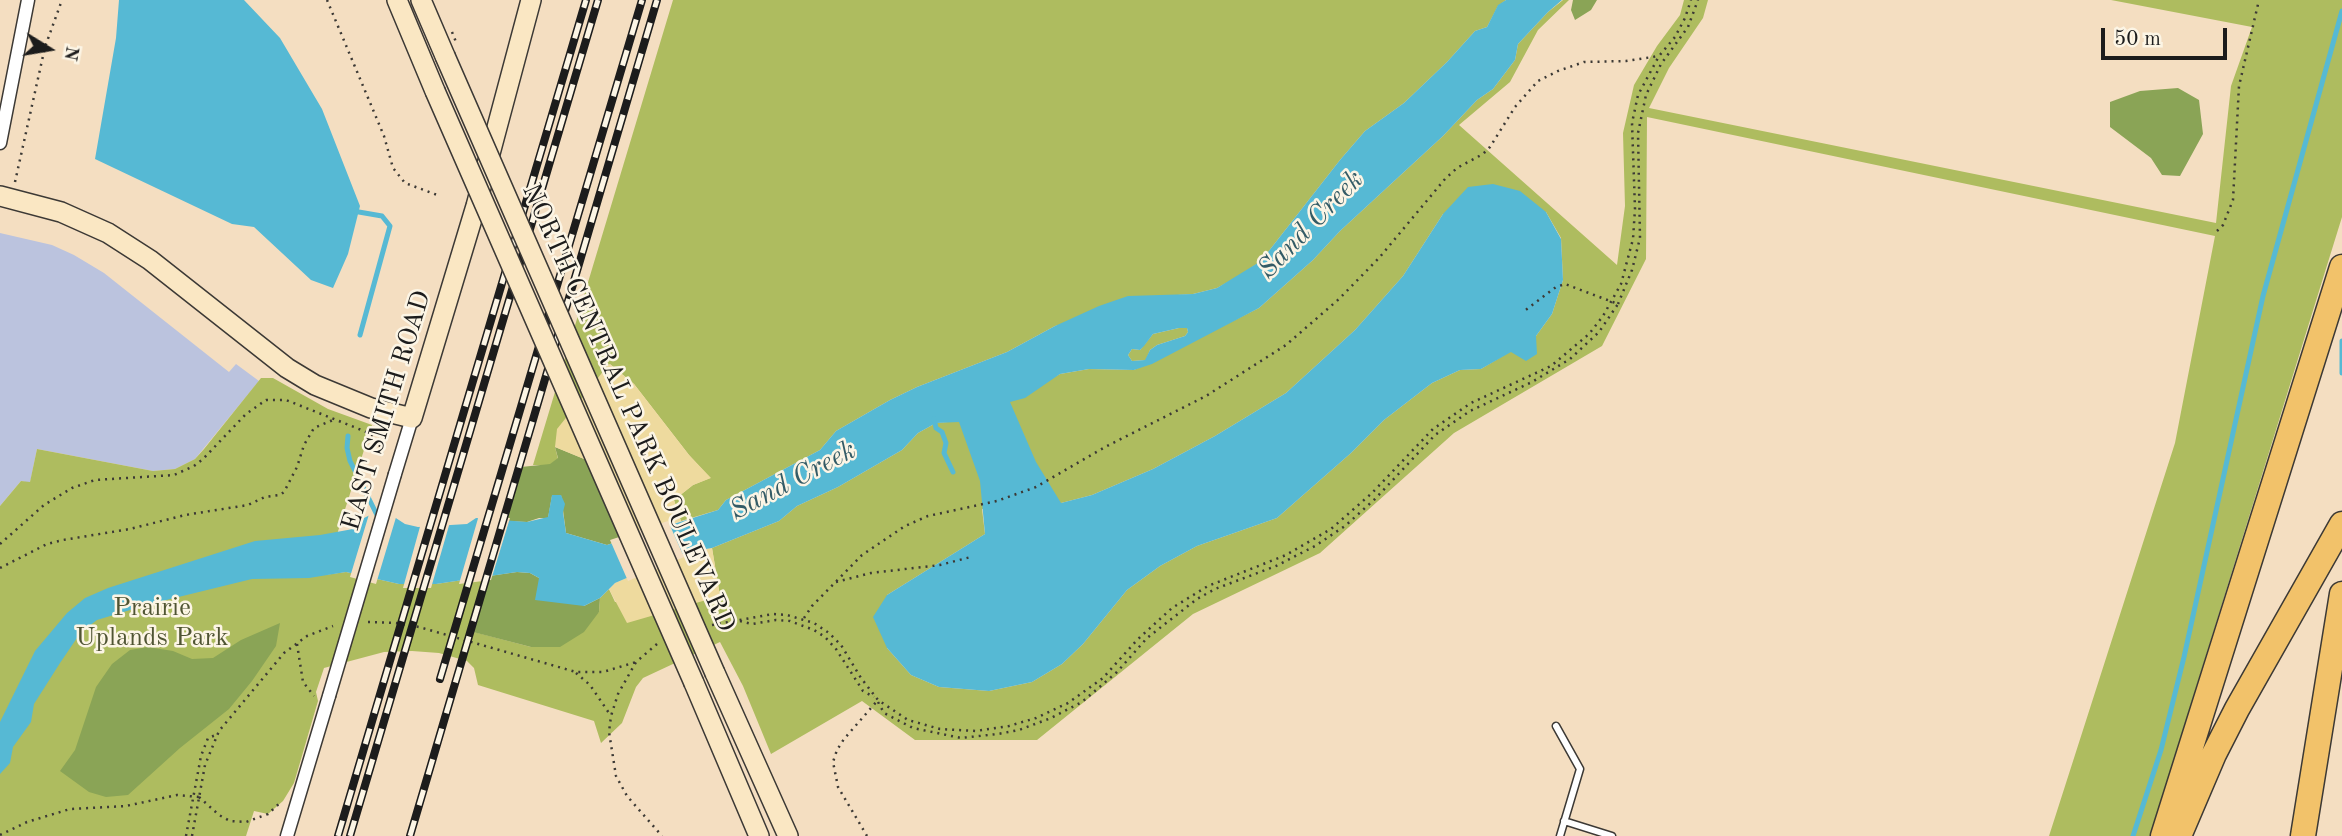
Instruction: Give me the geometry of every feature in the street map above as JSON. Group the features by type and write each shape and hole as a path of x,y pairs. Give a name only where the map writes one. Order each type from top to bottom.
{"highway":[{"path":"2163,836 2342,267"},
{"path":"2179,836 2214,754 2237,709 2342,524"},
{"path":"2303,836 2342,594"}],"main road":[{"name":"NORTH CENTRAL PARK BOULEVARD","path":"397,0 759,836"},
{"name":"NORTH CENTRAL PARK BOULEVARD","path":"421,0 788,836"},
{"name":"EAST SMITH ROAD","path":"412,418 476,206 531,0"},
{"path":"5,198 61,212 97,227 128,245 287,368 315,385 372,408 412,418"}],"street":[{"path":"0,144 5,93 28,0"},
{"name":"EAST SMITH ROAD","path":"287,836 324,694 412,418"}],"lane":[{"path":"1556,726 1580,769 1560,836"},
{"path":"1564,821 1612,836"}],"path":[{"path":"5,198 18,173 45,47 61,0"},
{"path":"327,0 384,136 393,168 405,183 440,196"},
{"path":"737,621 752,624 790,621 814,630 835,649 863,691 908,720 924,726 958,731 1009,726 1052,712 1103,678 1157,620 1189,596 1226,578 1286,555 1331,529 1362,502 1433,429 1471,403 1551,366 1589,334 1612,301 1628,265 1635,209 1632,123 1638,94 1659,56 1675,37 1691,0"},
{"path":"758,617 787,615 804,619 829,633 841,645 884,713 928,733 961,737 998,734 1019,730 1067,710 1105,684 1147,638 1197,599 1215,589 1276,566 1315,546 1345,526 1375,499 1420,449 1451,423 1488,401 1556,369 1599,332 1618,304 1630,279 1640,238 1638,133 1646,95 1661,64 1688,27 1698,0"},
{"path":"2217,231 2223,225 2233,200 2238,86 2259,0"},
{"path":"804,619 812,606 862,555 905,526 941,512 997,501 1036,487 1105,447 1159,422 1253,368 1302,333 1379,258 1445,179 1457,168 1483,154 1496,139 1515,107 1538,81 1584,62 1626,61 1659,56"},
{"path":"1522,312 1556,286 1565,284 1618,304"},
{"path":"0,544 44,505 72,488 95,480 174,475 194,466 246,414 266,400 286,400 377,438 385,462"},
{"path":"0,568 55,542 248,505 265,496 280,495 294,474 304,445 314,428 336,420"},
{"path":"833,583 870,572 940,565 971,557"},
{"path":"362,622 419,627 576,672 603,672 636,662 618,694 611,716 610,742 616,776 627,796 663,836"},
{"path":"191,836 205,765 216,735 271,665 297,642 339,624"},
{"path":"297,642 303,682 318,701 324,694"},
{"path":"576,672 590,685 611,716"},
{"path":"867,836 838,787 833,762 836,750 878,700"},
{"path":"186,836 204,747 208,738 216,735"},
{"path":"0,835 27,822 70,809 126,806 177,795 199,797 230,821 246,822 268,814 288,792"}],"shaded area":[{"path":"0,233 52,245 74,255 104,273 229,372 236,364 259,381 195,459 175,469 153,471 37,449 30,483 21,481 0,506"}],"green space":[{"path":"673,0 1506,0 1498,6 1487,27 1475,31 1404,103 1365,131 1261,261 1239,276 1217,288 1193,294 1162,296 1055,326 1007,352 890,400 836,431 820,450 726,500 718,510 681,521 674,500 693,485 710,478 634,384 610,364 555,447 558,459 550,465 533,465"},
{"name":"Prairie Uplands Park","path":"1563,0 1569,0 1538,30 1510,82 1459,125 1617,265 1625,206 1623,133 1634,85 1657,46 1680,15 1684,0 1708,0 1703,18 1669,68 1649,108 2216,223 2231,86 2252,27 2111,0 2342,0 2342,217 2150,836 2049,836 2175,443 2215,236 1647,117 1646,259 1602,346 1454,433 1320,553 1193,614 1037,740 915,740 862,701 771,754 743,686 720,642 643,678 636,687 622,723 601,743 594,721 478,685 474,668 467,661 439,653 384,652 324,668 316,692 318,701 294,783 283,801 268,814 254,811 246,836 0,836 0,506 21,481 30,482 37,449 153,471 175,469 195,459 261,378 273,378 328,409 372,425 324,575 346,572 399,584 436,584 489,576 474,632 531,647 599,612 600,598 609,589 615,602 703,600 720,596 712,548 779,521 797,506 838,487 902,450 918,433 936,423 959,421 1060,374 1089,369 1134,370 1259,308 1443,136 1477,100 1493,89 1515,60 1518,44","holes":["1546,212 1561,238 1563,280 1552,314 1536,336 1481,369 1460,370 1432,383 1384,420 1277,518 1197,546 1160,566 1127,590 1083,644 1062,664 1032,682 989,691 939,687 911,675 887,648 887,595 985,534 982,509 1061,503 1092,495 1153,469 1215,436 1286,393 1355,330 1403,276 1443,214"]},
{"path":"1573,0 1597,0 1591,10 1575,20 1571,10"},
{"path":"2178,88 2199,100 2203,134 2180,176 2162,175 2151,158 2110,127 2110,102 2140,91"},
{"path":"1187,328 1185,336 1157,345 1150,350 1146,360 1132,361 1128,355 1132,349 1140,350 1153,334"},
{"path":"555,447 589,461 622,540 607,545 566,533 561,495 552,496 548,518 527,522 505,521 521,467 550,464 558,458"},
{"path":"530,573 584,606 600,598 599,612 584,632 560,647 531,647 473,632 489,576"},
{"path":"280,623 276,646 229,709 128,795 106,797 89,792 60,771 75,750 96,687 112,664 130,650 148,647 173,651 192,659 213,658 241,640"}],"sand":[{"path":"609,364 634,384 689,455 711,478 693,485 674,500 681,521 622,540 589,461 555,447 557,429"},
{"path":"712,548 720,596 627,623 609,589 615,583 687,552"}],"water":[{"path":"119,0 244,0 280,38 322,109 360,206 348,254 333,288 311,280 254,227 232,224 95,159 116,38"},
{"name":"Sand Creek","path":"1506,0 1562,0 1518,44 1515,60 1493,89 1477,100 1443,136 1259,308 1152,364 1134,370 1089,369 1060,374 1025,398 1010,402 1036,462 1061,503 1092,495 1153,469 1215,436 1286,393 1355,330 1403,276 1443,214 1468,187 1493,184 1520,191 1546,212 1561,239 1563,280 1552,314 1536,336 1537,354 1526,361 1511,352 1481,369 1460,370 1432,383 1384,420 1277,518 1197,546 1160,566 1127,590 1083,644 1062,664 1032,682 989,691 939,687 911,675 887,648 873,617 887,595 985,534 980,481 959,422 936,423 918,433 902,450 838,487 797,506 779,521 712,548 687,552 615,583 600,598 584,606 535,600 539,578 530,573 517,572 436,584 399,584 346,572 309,578 252,579 97,620 81,632 34,704 31,722 13,747 10,763 0,774 0,722 35,651 67,613 85,598 108,588 255,541 353,529 361,525 364,518 382,509 405,524 418,527 467,524 476,518 527,522 548,517 552,495 561,495 565,504 563,512 566,533 607,545 718,510 726,500 820,450 836,431 890,400 1007,352 1099,306 1128,296 1193,294 1217,288 1261,261 1365,131 1404,103 1475,31 1487,27 1498,5","holes":["1187,328 1185,336 1157,345 1150,350 1145,360 1132,361 1128,355 1132,349 1140,350 1153,334"]}],"pier":[{"path":"383,506 397,514 376,584 350,577 370,511"},
{"path":"479,515 510,518 491,580 459,584"},
{"path":"668,521 684,557 628,581 610,540"},
{"path":"450,522 431,588 403,588 421,523"}],"waterway":[{"path":"2133,836 2161,750 2184,657 2263,296 2342,11"},
{"path":"353,211 382,216 390,226 360,335"},
{"path":"2342,341 2342,373"},
{"path":"934,419 936,428 942,432 946,443 944,453 953,472"},
{"path":"348,436 350,461 378,517"}],"railway":[{"path":"338,836 586,0"},
{"path":"350,836 598,0"},
{"path":"440,679 642,0"},
{"path":"410,836 657,0"}]}
